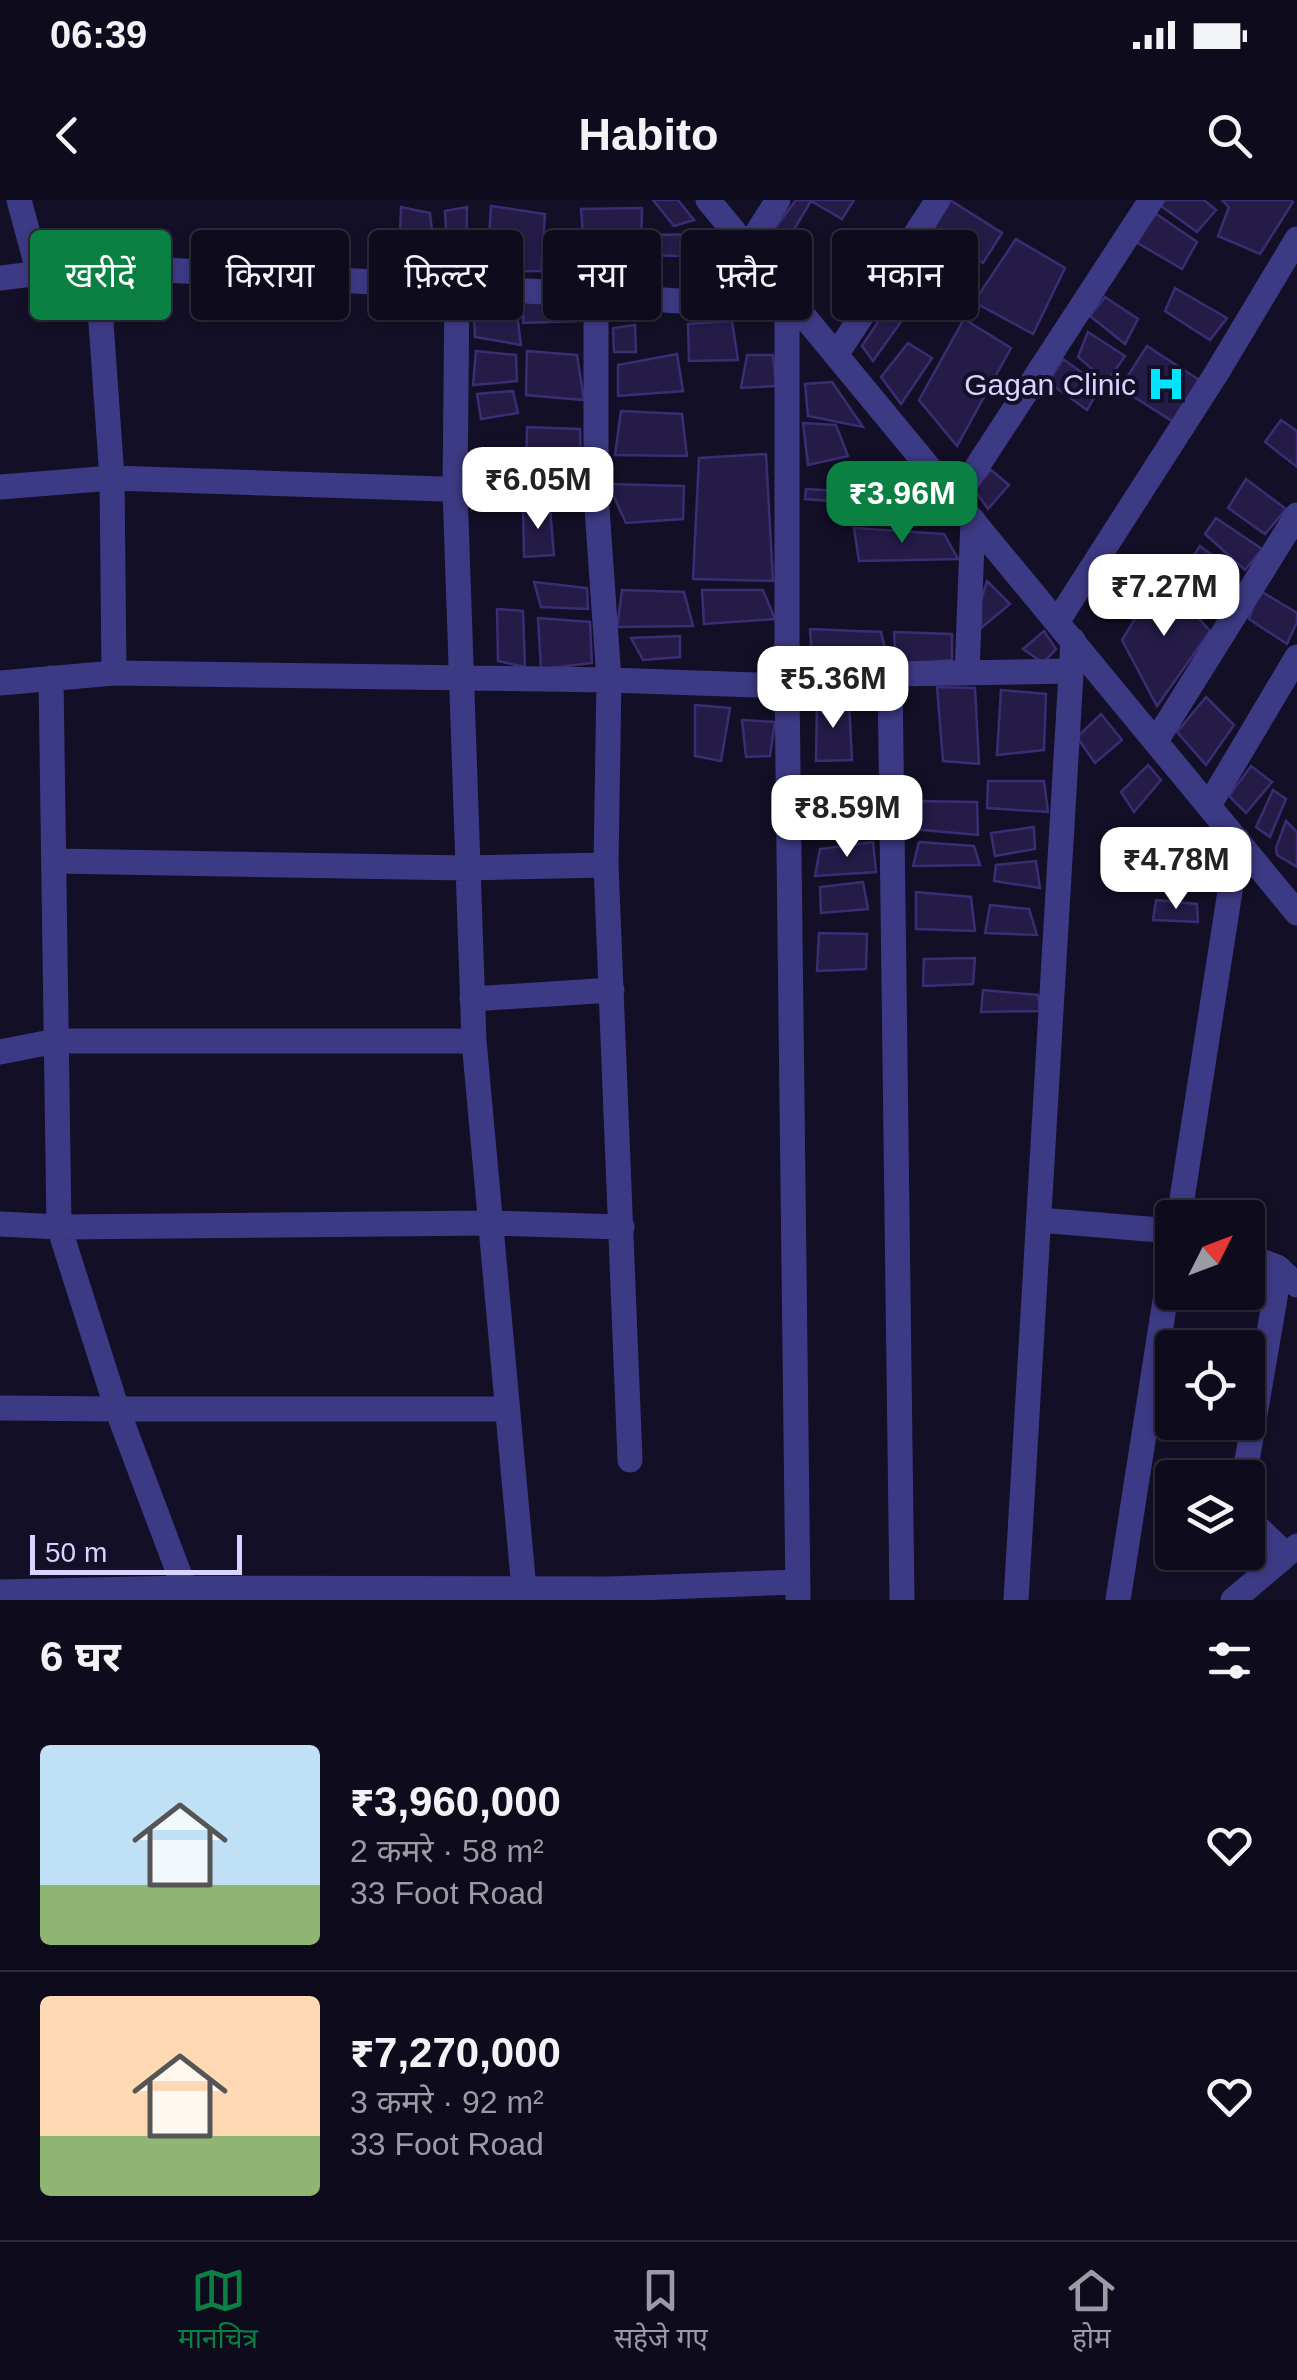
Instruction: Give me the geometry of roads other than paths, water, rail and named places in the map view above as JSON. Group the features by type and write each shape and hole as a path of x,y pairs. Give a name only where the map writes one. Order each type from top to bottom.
{"street":[{"path":"19,200 30,241"},
{"path":"708,200 734,230"},
{"path":"759,230 778,200"},
{"path":"836,355 938,200"},
{"path":"956,500 1151,200"},
{"path":"1016,1600 1070,671 1065,631 1297,238"},
{"path":"171,270 369,281"},
{"path":"0,278 30,275"},
{"path":"101,320 112,478 114,674"},
{"path":"457,320 460,678 474,1041 524,1589"},
{"path":"596,320 596,494 610,680 606,865 630,1460"},
{"path":"0,1592 797,1591 787,320"},
{"path":"804,320 1296,909"},
{"path":"0,487 112,478 596,494"},
{"path":"1156,741 1297,515"},
{"path":"967,673 973,520"},
{"path":"1208,805 1297,657"},
{"path":"0,684 114,674 787,686 890,674 1070,671"},
{"path":"890,674 902,1600"},
{"path":"51,678 59,1227 118,1409 187,1594"},
{"path":"1181,1200 1238,840"},
{"path":"56,861 467,868 606,865"},
{"path":"472,999 612,990"},
{"path":"0,1052 56,1042 474,1041"},
{"path":"1038,1220 1155,1229"},
{"path":"0,1224 59,1227 490,1223 622,1227"},
{"path":"1248,1460 1288,1277 1265,1265"},
{"path":"1118,1600 1164,1310"},
{"path":"0,1408 505,1408"},
{"path":"1233,1600 1292,1551 1265,1531"}],"place":[{"name":"Gagan Clinic","path":"1166,384"}]}
